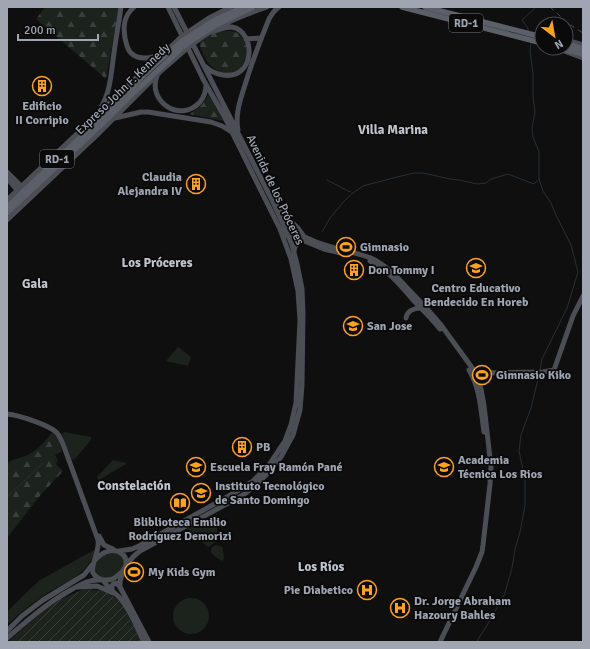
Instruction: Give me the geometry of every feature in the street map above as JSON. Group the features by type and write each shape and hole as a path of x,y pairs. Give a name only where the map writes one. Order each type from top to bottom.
{"highway":[{"name":"RD-1","path":"183,44 190,37 218,24 241,9 253,7"},
{"name":"RD-1","path":"402,7 534,39"},
{"name":"RD-1","path":"425,7 527,33 534,37"},
{"path":"225,24 241,9"},
{"name":"Expreso John F. Kennedy","path":"7,207 125,93 168,54 183,44"},
{"name":"Expreso John F. Kennedy","path":"7,213 104,122 183,44"}],"main road":[{"path":"96,116 103,105 110,88 121,7"},
{"path":"134,7 125,18 123,25 126,45 130,52 135,56 142,58 157,56 183,44"},
{"path":"164,7 171,13"},
{"name":"Avenida de los Próceres","path":"126,566 134,556 152,544 250,490 263,479 276,464 290,442 298,419 301,401 303,312 301,282 294,253 232,133 183,44 168,7"},
{"name":"Avenida de los Próceres","path":"117,551 128,550 140,546 245,487 269,465 285,441 291,425 296,403 300,320 298,291 284,232 270,196 174,7"},
{"path":"7,220 114,119 160,72 183,44 220,7"},
{"path":"209,18 231,7"},
{"path":"190,37 202,37 235,19 267,7"},
{"path":"241,139 237,126 240,101 261,38 271,14 279,7"},
{"path":"203,65 208,70 217,74 226,75 236,73 241,70 247,62 249,55 249,48 246,39 240,31 231,27 211,32"},
{"path":"246,39 261,38"},
{"path":"249,48 257,48"},
{"path":"96,116 166,51"},
{"path":"160,72 156,81 156,92 162,102 173,110 179,112 188,111 203,98 206,91 203,79"},
{"path":"171,116 173,110"},
{"path":"114,119 141,112 217,124 232,133"},
{"name":"RD-1","path":"7,200 96,116"},
{"path":"7,172 20,188"},
{"path":"32,176 28,184 30,188 33,190 42,188"},
{"path":"7,178 33,196"},
{"path":"7,200 14,196 20,197 22,203 19,210"},
{"path":"270,196 285,216 297,227 302,238"},
{"path":"284,232 363,259 378,266 391,276 432,319 474,374 488,467 480,545 479,552 473,566 436,642"},
{"path":"294,253 295,246 302,238"},
{"path":"328,248 365,256 381,263 394,274 434,317 474,374 478,381 482,395 491,467 484,546 476,567 440,642"},
{"path":"474,374 489,372 543,372 554,370 573,316 583,296"},
{"path":"406,318 410,311 415,308 421,308"},
{"path":"7,413 55,429 63,435 102,542 108,548 122,553 126,559 126,566 120,581 120,586 149,642"},
{"path":"55,429 61,438 98,540 98,550 92,568 93,572 96,577 102,580 120,598 128,610 144,642"},
{"path":"7,631 22,616 43,600 85,574 100,555 112,550 117,551"},
{"path":"128,550 129,554 134,556"},
{"path":"7,638 47,604 86,582 115,578 121,574 126,566"},
{"path":"85,574 89,573 90,576 86,582"},
{"path":"114,592 112,586 113,584 116,583 120,586"},
{"path":"75,588 82,586 97,586 114,592"}],"green space":[{"path":"45,7 119,7 106,79 36,19"},
{"path":"229,31 238,33 244,40 247,54 242,66 238,70 232,73 225,73 216,70 209,64 201,50 200,42 213,34"},
{"path":"209,92 224,121 189,114 201,105"},
{"path":"178,347 191,357 188,366 166,361"},
{"path":"64,432 91,437 91,440 74,460 71,459 62,434"},
{"path":"52,433 58,438 60,443 62,451 55,455 58,460 56,464 63,471 38,498 7,538 7,463 35,451"},
{"path":"113,460 126,464 98,480 97,477"},
{"path":"210,517 210,523 217,526 217,541 208,547 187,529"},
{"path":"217,545 222,547 224,559 222,561 211,552 212,547"},
{"path":"94,550 92,560 87,567 74,578 50,591 9,623 7,621 7,612 40,580"},
{"path":"112,552 123,556 125,563 121,571 109,579 101,578 95,573 95,562 98,558"},
{"path":"84,589 104,592 121,602 142,642 8,642 39,614 61,599"},
{"path":"194,598 204,603 208,609 208,623 204,629 198,633 188,634 178,629 174,623 173,613 178,603 184,599"}],"waterway":[{"path":"528,31 528,28 522,20 536,7"},
{"path":"531,44 530,51 535,112 532,128 533,137 539,152 539,179 543,191 551,203 571,245 578,272 567,308 542,359 540,370"},
{"path":"322,232 330,218 353,193 363,186 397,177 414,173 423,173 477,184 486,183 491,179 508,174 534,184 539,179"},
{"path":"327,180 351,192"},
{"path":"477,642 505,593 512,568 525,506 525,479 519,451 521,435 531,408 539,375"},
{"path":"7,497 43,463"}],"railway":[{"path":"550,7 569,24 583,33"}],"place":[{"name":"Edificio II Corripio","path":"42,86"},
{"name":"Claudia Alejandra IV","path":"196,184"},
{"name":"Gimnasio","path":"346,247"},
{"name":"Centro Educativo Bendecido En Horeb","path":"476,268"},
{"name":"Don Tommy I","path":"354,270"},
{"name":"San Jose","path":"353,326"},
{"name":"Gimnasio Kiko","path":"482,375"},
{"name":"PB","path":"242,447"},
{"name":"Escuela Fray Ramón Pané","path":"196,467"},
{"name":"Academia Técnica Los Rios","path":"444,467"},
{"name":"Instituto Tecnológico de Santo Domingo","path":"201,493"},
{"name":"Bliblioteca Emilio Rodríguez Demorizi","path":"180,503"},
{"name":"My Kids Gym","path":"134,572"},
{"name":"Pie Diabetico","path":"367,590"},
{"name":"Dr. Jorge Abraham Hazoury Bahles","path":"400,608"}],"district":[{"name":"Villa Marina","path":"393,130"},
{"name":"Los Próceres","path":"157,263"},
{"name":"Gala","path":"35,284"},
{"name":"Constelación","path":"134,486"},
{"name":"Los Ríos","path":"321,567"}]}
